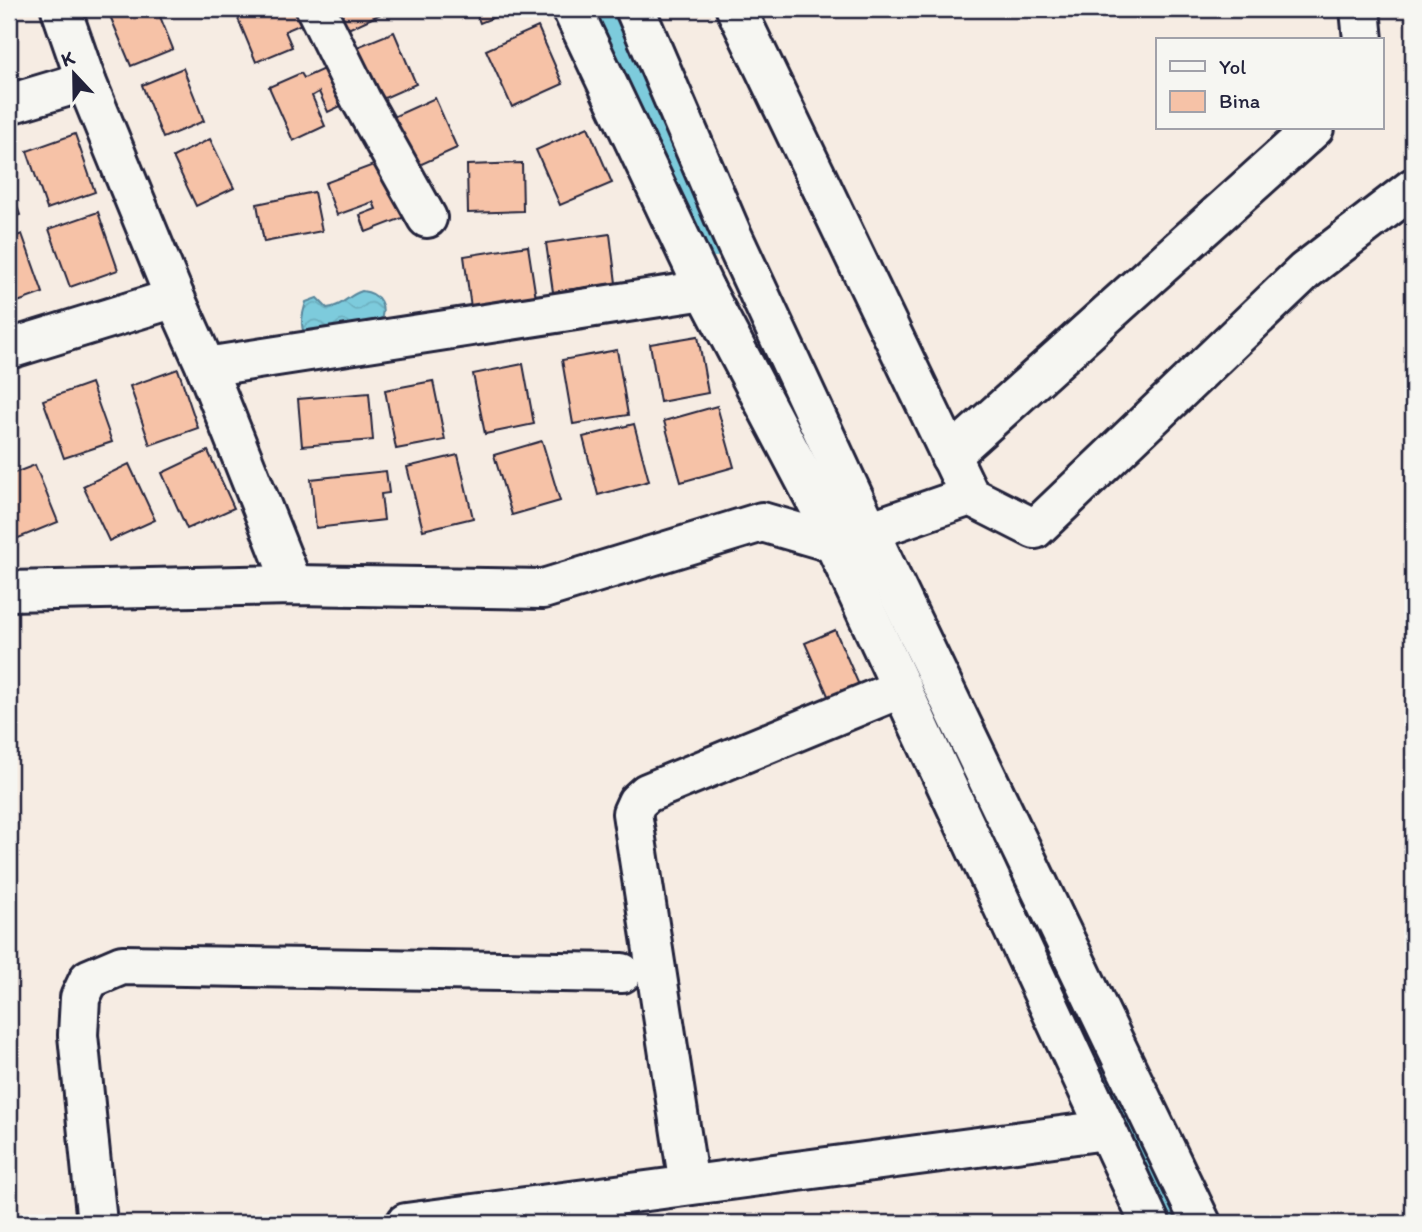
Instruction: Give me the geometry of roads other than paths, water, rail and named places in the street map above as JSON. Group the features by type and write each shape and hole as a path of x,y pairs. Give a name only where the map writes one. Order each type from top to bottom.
{"street":[{"path":"61,9 86,81 206,367 293,584"},
{"path":"316,9 361,100 428,218"},
{"path":"572,9 705,290 824,516 834,543 1150,1223"},
{"path":"635,9 732,235 1047,906 1201,1223"},
{"path":"736,9 970,496 1035,529 1305,271 1413,188"},
{"path":"1360,9 1363,38"},
{"path":"9,104 86,81"},
{"path":"950,456 1312,130"},
{"path":"206,367 705,290"},
{"path":"9,349 175,298"},
{"path":"9,591 293,584 543,589 762,522 834,543 970,496"},
{"path":"690,1185 632,813 637,802 647,793 902,688"},
{"path":"97,1223 78,1035 80,998 89,979 122,965 622,973"},
{"path":"406,1223 470,1219 690,1185 1106,1130"}],"water":[{"path":"362,291 373,294 380,301 383,311 380,322 305,335 302,323 306,302 317,298 327,308"}],"waterway":[{"path":"605,9 716,243"},
{"path":"1108,1074 1178,1223"}]}
